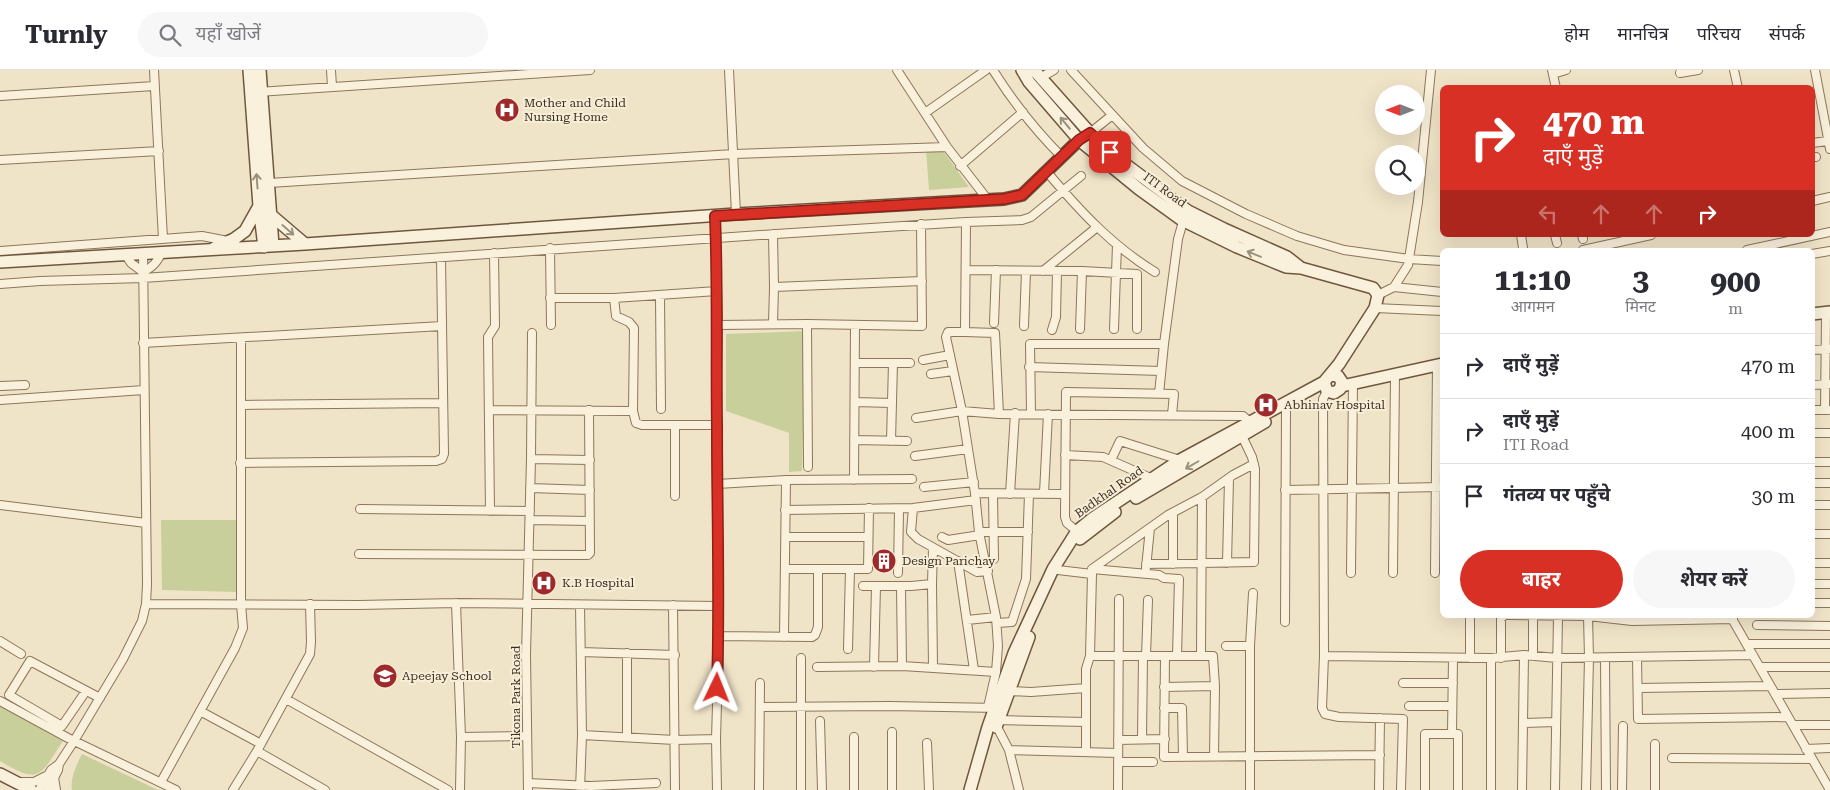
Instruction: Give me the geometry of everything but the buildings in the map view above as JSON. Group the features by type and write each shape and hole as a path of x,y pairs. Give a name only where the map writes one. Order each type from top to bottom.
{"street":[{"path":"154,70 163,239"},
{"path":"249,70 256,92 269,183 271,215 269,247"},
{"path":"260,70 256,92 259,206 269,247"},
{"path":"331,70 332,87"},
{"path":"256,92 529,72 590,70"},
{"path":"729,70 736,214"},
{"path":"897,70 960,166 988,200"},
{"path":"925,113 986,70"},
{"path":"993,70 1008,94 1062,158"},
{"name":"ITI Road","path":"1022,70 1029,82 1079,140 1139,189 1237,247 1286,267 1301,268 1375,291"},
{"path":"1037,74 1054,70"},
{"path":"1071,70 1111,116 1143,148 1182,181 1246,214 1297,236 1344,250 1409,259 1440,261"},
{"path":"1394,287 1408,265 1418,202 1431,70"},
{"path":"1555,85 1552,72 1566,70"},
{"path":"1680,73 1698,70"},
{"path":"1734,70 1737,85"},
{"path":"1815,70 1815,88 1830,149"},
{"name":"ITI Road","path":"1037,74 1090,133 1185,215"},
{"path":"0,96 154,86"},
{"path":"960,166 1023,112"},
{"path":"0,262 269,247 736,214 1004,199 1022,195 1079,140 1111,116"},
{"path":"1815,143 1828,141"},
{"path":"269,183 734,154 947,147"},
{"path":"0,160 158,150"},
{"path":"1047,172 1096,228 1116,245 1155,272"},
{"path":"0,284 441,258 550,248 921,224 1022,220 1031,217 1064,192 1081,176"},
{"path":"1815,200 1830,197"},
{"path":"210,250 245,231 259,206"},
{"path":"271,215 305,244"},
{"path":"1159,394 1178,239 1185,215"},
{"path":"715,216 718,325 716,425 719,636 716,739 717,790"},
{"path":"965,332 966,222"},
{"path":"718,325 922,326 921,224"},
{"path":"1043,271 1096,228"},
{"path":"1815,235 1830,232"},
{"path":"773,234 773,324"},
{"path":"0,251 202,236 228,241"},
{"path":"1521,237 1523,248"},
{"path":"1592,248 1642,237"},
{"path":"1756,248 1807,237"},
{"path":"1114,329 1116,245"},
{"path":"550,248 551,325"},
{"path":"1815,254 1830,251"},
{"path":"143,275 158,261 162,252"},
{"path":"39,790 52,775 100,698 140,627 146,604 143,253"},
{"path":"490,511 488,337 495,326 494,253"},
{"path":"125,254 143,275"},
{"path":"240,463 439,461 442,459 444,454 441,258"},
{"path":"1137,330 1138,261"},
{"path":"967,270 1082,271 1137,274"},
{"path":"994,322 996,270"},
{"path":"1024,326 1026,271"},
{"path":"1052,330 1056,317 1057,271"},
{"path":"1080,330 1082,271"},
{"path":"774,287 922,281"},
{"path":"1401,790 1403,719 1339,717 1323,712 1322,399 1327,384 1375,308 1375,291 1394,287 1440,292"},
{"path":"550,298 614,298 717,291"},
{"path":"660,296 661,409"},
{"path":"614,298 616,316 629,322 634,328 634,420 639,424 716,425"},
{"path":"1375,308 1440,311"},
{"path":"1815,314 1828,312 1828,410 1815,410"},
{"path":"807,324 808,467"},
{"path":"854,480 855,325"},
{"path":"143,343 442,326"},
{"name":"Tikona Park Road","path":"528,787 526,655 529,604 532,332"},
{"path":"760,707 889,706 995,708 998,646 996,620 980,534 974,482 962,410 946,334 995,332 999,414"},
{"path":"1029,335 1031,414"},
{"path":"161,782 240,636 242,628 241,338"},
{"path":"1030,344 1164,344"},
{"path":"1815,350 1828,349"},
{"path":"923,360 950,355"},
{"path":"856,363 910,363"},
{"path":"891,441 893,363"},
{"path":"1347,385 1440,364 1439,487 1435,573"},
{"path":"1029,367 1161,371"},
{"path":"931,374 953,371"},
{"path":"1393,574 1395,374"},
{"path":"1327,384 1338,376 1347,385 1352,490 1351,574"},
{"name":"Badkhal Road","path":"1157,481 1242,436 1253,424 1286,410 1327,384"},
{"name":"Badkhal Road","path":"970,790 1014,653 1053,569 1080,534 1131,501 1180,460 1253,424 1327,384"},
{"path":"0,386 25,385"},
{"path":"0,400 144,390"},
{"path":"1080,534 1067,523 1064,494 1066,392 1174,394 1172,415"},
{"path":"855,402 892,403"},
{"path":"241,405 443,403"},
{"path":"490,410 633,410"},
{"path":"359,554 588,555 590,553 589,410"},
{"path":"916,418 962,410 999,414 1243,416 1253,424"},
{"path":"1285,622 1286,410"},
{"path":"1010,494 1015,414"},
{"path":"1044,493 1048,414"},
{"path":"675,425 675,496"},
{"path":"1815,433 1830,434"},
{"path":"1146,564 1254,562 1254,464 1242,436"},
{"path":"854,440 907,441"},
{"path":"1111,460 1120,441 1180,460"},
{"path":"915,456 968,450"},
{"path":"1065,455 1103,457 1157,481"},
{"path":"531,459 590,460"},
{"path":"1815,462 1830,462"},
{"path":"1092,571 1172,513 1202,497 1254,464"},
{"path":"718,484 786,480 912,479"},
{"path":"1227,563 1229,479"},
{"path":"784,637 786,480"},
{"path":"924,487 974,482"},
{"path":"1815,483 1830,483"},
{"path":"1285,490 1439,487"},
{"path":"530,488 590,490"},
{"path":"993,494 994,559"},
{"path":"785,510 913,508 993,494 1064,494"},
{"path":"967,620 1012,622 1026,579 1029,494"},
{"path":"1201,656 1202,497"},
{"path":"0,505 146,523"},
{"path":"1815,505 1830,505"},
{"path":"785,569 868,569 869,508"},
{"path":"898,573 899,508"},
{"path":"913,508 912,534 976,572 988,571"},
{"path":"360,509 530,511"},
{"path":"1172,513 1173,564"},
{"path":"530,520 590,521"},
{"path":"1145,575 1150,528"},
{"path":"942,537 948,540 994,532 1028,532"},
{"name":"Badkhal Road","path":"977,790 997,722 995,708 1008,691 1046,596 1058,570 1080,534"},
{"path":"1815,534 1830,534"},
{"path":"786,537 868,537"},
{"path":"933,548 933,668"},
{"path":"958,561 974,670"},
{"path":"1815,563 1830,563"},
{"path":"719,636 812,637 815,635 818,626 818,569"},
{"path":"848,649 850,569"},
{"path":"1058,570 1159,575 1164,578 1179,579 1177,656"},
{"path":"1086,752 1086,663 1090,656 1092,571"},
{"path":"863,586 932,584"},
{"path":"1815,584 1830,584"},
{"path":"874,667 876,586"},
{"path":"901,586 902,666"},
{"path":"1250,790 1250,646 1253,593"},
{"path":"1118,790 1119,599"},
{"path":"1142,740 1144,656 1148,600"},
{"path":"146,604 456,603 718,606"},
{"path":"456,603 461,737 460,790"},
{"path":"1815,603 1830,603"},
{"path":"233,790 259,748 310,654 310,604"},
{"path":"580,604 582,735 580,788"},
{"path":"673,605 675,790"},
{"path":"1470,618 1470,658"},
{"path":"1501,618 1501,658"},
{"path":"1533,618 1533,656"},
{"path":"1555,790 1558,618"},
{"path":"1586,790 1588,618"},
{"path":"1606,618 1632,621 1707,618"},
{"path":"1733,618 1806,749 1829,786"},
{"path":"1757,625 1830,626"},
{"path":"0,641 21,654"},
{"path":"1747,644 1830,644"},
{"path":"1226,646 1250,646"},
{"path":"581,652 675,655"},
{"path":"627,653 627,736"},
{"path":"1324,656 1501,658 1524,655 1557,658 1606,658 1753,655"},
{"path":"1522,790 1524,655"},
{"path":"1090,656 1213,656 1215,686 1214,756"},
{"path":"1165,656 1164,757 1380,755"},
{"path":"1637,657 1638,719 1788,717"},
{"path":"801,790 802,658"},
{"path":"1452,734 1453,658"},
{"path":"1491,658 1491,790"},
{"path":"1606,658 1606,790"},
{"path":"86,691 62,726 10,695 30,661 100,698"},
{"path":"817,667 902,666 996,672"},
{"path":"1760,667 1830,667"},
{"path":"759,790 760,683"},
{"path":"1403,683 1453,683"},
{"path":"1164,688 1215,686"},
{"path":"1638,688 1770,686"},
{"path":"1008,691 1031,692 1086,688"},
{"path":"1775,694 1830,694"},
{"path":"286,699 448,790"},
{"path":"0,701 74,741 176,790"},
{"path":"1409,706 1452,706"},
{"path":"1164,708 1182,708 1183,757"},
{"path":"200,711 325,790"},
{"path":"1379,790 1380,718"},
{"path":"820,720 822,790"},
{"path":"1019,790 1009,750 997,722 1086,722"},
{"path":"1523,723 1556,722"},
{"path":"1793,725 1830,725"},
{"path":"1622,790 1623,726"},
{"path":"892,732 892,790"},
{"path":"1425,790 1425,734 1458,734 1458,790"},
{"path":"582,735 675,740 716,739"},
{"path":"461,737 527,736"},
{"path":"854,737 854,790"},
{"path":"1118,740 1165,739"},
{"path":"927,743 929,790"},
{"path":"1655,744 1655,790"},
{"path":"1806,749 1830,748"},
{"path":"1009,750 1118,752"},
{"path":"1672,758 1812,759"},
{"path":"1118,762 1153,762"},
{"path":"0,774 31,790"},
{"path":"17,782 37,781 52,775"},
{"path":"48,790 52,775"},
{"path":"52,775 56,790"},
{"path":"528,787 593,788 656,783"}],"green space":[{"path":"941,148 969,187 929,190 926,149"},
{"path":"805,331 802,471 789,472 789,433 726,411 726,334"},
{"path":"161,520 237,520 236,592 162,590"},
{"path":"0,706 63,741 44,769 38,773 32,775 24,773 0,761"},
{"path":"82,754 158,790 72,790 73,776"}],"place":[{"name":"Mother and Child Nursing Home","path":"507,110"},
{"name":"Abhinav Hospital","path":"1266,405"},
{"name":"Design Parichay","path":"884,561"},
{"name":"K.B Hospital","path":"544,583"},
{"name":"Apeejay School","path":"385,676"}],"route":[{"path":"717,688 719,636 716,425 718,325 715,216 1004,199 1022,195 1079,140 1090,133 1110,152"}]}
